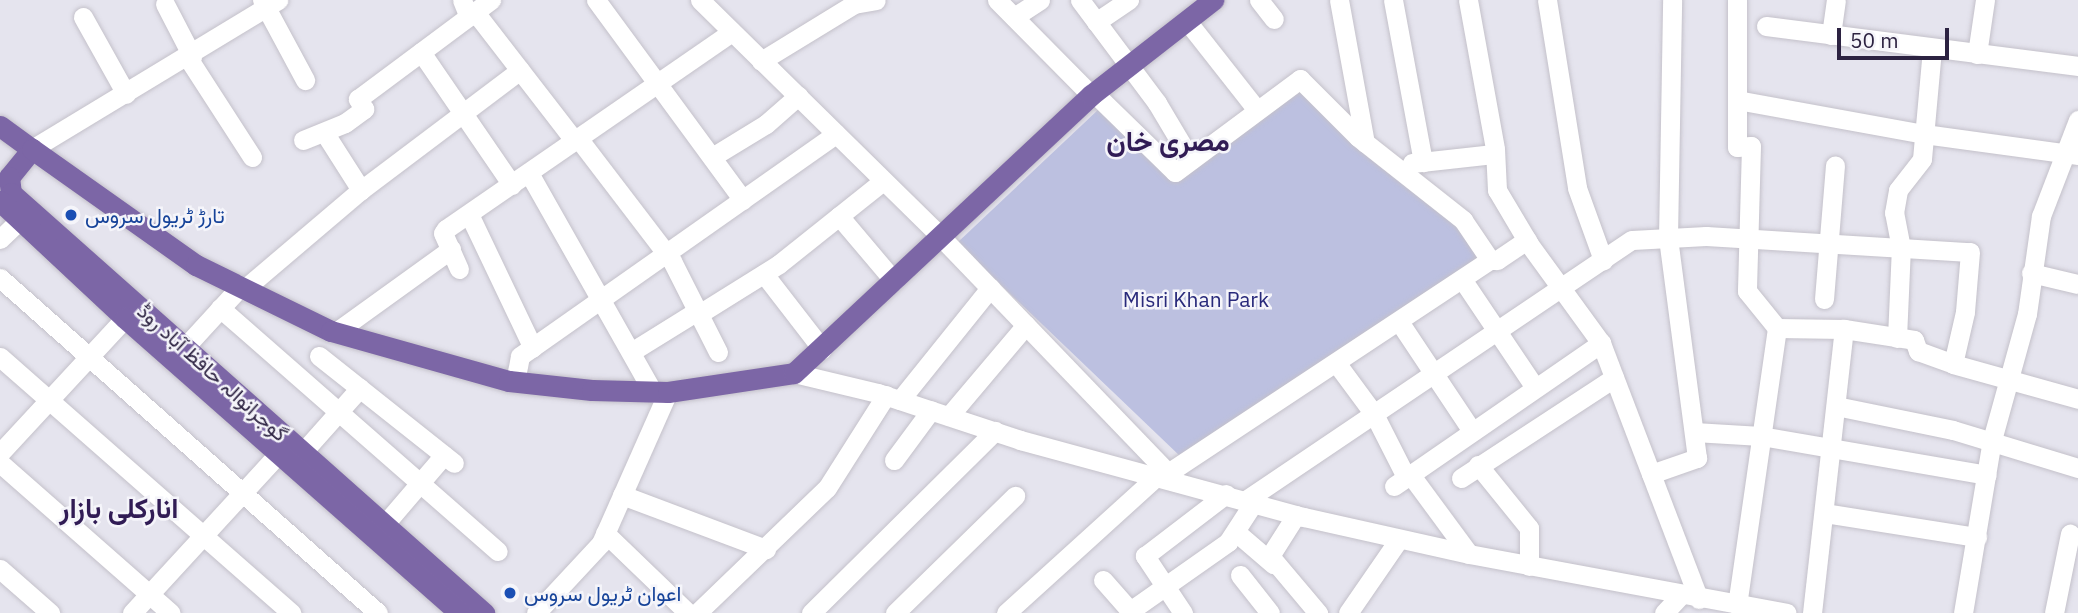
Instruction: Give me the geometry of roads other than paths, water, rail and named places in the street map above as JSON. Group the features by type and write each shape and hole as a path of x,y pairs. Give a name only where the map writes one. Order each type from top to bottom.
{"main road":[{"path":"0,126 196,265 241,289 334,331 515,382 660,392 794,373 1093,94 1213,0"},
{"name":"گوجرانوالہ حافظ آباد روڈ","path":"32,149 9,177 11,193 484,613"},
{"name":"گوجرانوالہ حافظ آباد روڈ","path":"0,201 125,318 460,613"}],"street":[{"path":"303,140 324,132 364,109 358,99 421,52 469,10 491,0"},
{"path":"596,0 660,82 743,200"},
{"path":"699,0 939,235 1167,476"},
{"path":"761,61 852,2 876,0"},
{"path":"997,0 1175,172 1300,79 1365,143 1463,220 1490,260"},
{"path":"1014,17 1040,0"},
{"path":"1080,0 1129,66 1191,160"},
{"path":"1096,22 1129,0"},
{"path":"1259,0 1274,19"},
{"path":"1339,0 1365,143"},
{"path":"1393,0 1423,162"},
{"path":"1468,0 1494,154 1497,190 1527,240 1601,343 1651,474 1690,597"},
{"path":"1547,0 1577,188 1603,260"},
{"path":"1651,474 1697,458 1668,238 1672,0"},
{"path":"1737,0 1737,147 1751,146 1746,240 1747,291 1777,328 1737,605"},
{"path":"1831,35 1836,0"},
{"path":"1977,54 1985,0"},
{"path":"32,149 190,57 269,3 305,80"},
{"path":"165,4 190,57 251,157"},
{"path":"469,10 576,139 666,254 718,352"},
{"path":"83,17 126,94"},
{"path":"1187,21 1256,110"},
{"path":"1766,26 2078,66"},
{"path":"459,269 443,233 732,32"},
{"path":"1897,338 1901,248 1894,213 1898,190 1922,159 1932,49"},
{"path":"421,52 512,185"},
{"path":"185,347 241,289 362,190 520,70"},
{"path":"712,157 766,124 798,96"},
{"path":"1737,100 1924,134 2075,140 2041,216 2027,314 1992,442 1963,613"},
{"path":"324,132 362,190"},
{"path":"515,382 520,356 836,134"},
{"path":"1395,165 1494,154"},
{"path":"1824,299 1835,165"},
{"path":"529,173 631,352 660,392 605,533 579,571 536,613"},
{"path":"631,352 764,274 883,181"},
{"path":"469,214 533,348"},
{"path":"839,216 894,281"},
{"path":"0,239 20,220"},
{"path":"1006,613 1167,476 1400,323 1490,260 1497,260 1527,240"},
{"path":"1103,580 1126,611 1165,586 1237,533 1250,501 1632,240 1746,240 1970,252 1965,312 1954,364"},
{"path":"300,377 319,356 334,331 451,250"},
{"path":"2031,273 2078,284"},
{"path":"764,274 822,349"},
{"path":"0,278 378,613"},
{"path":"1462,279 1534,386"},
{"path":"697,613 828,488 893,398 990,288"},
{"path":"220,309 498,551"},
{"path":"0,453 125,318"},
{"path":"1400,323 1472,431"},
{"path":"894,460 1026,325"},
{"path":"1777,328 1844,329 1914,341 1918,351 1954,364 2078,399"},
{"path":"1812,613 1844,329"},
{"path":"1403,479 1534,386 1601,343"},
{"path":"319,356 449,459 421,483 384,525"},
{"path":"0,357 291,613"},
{"path":"1337,364 1374,414 1403,479 1469,554"},
{"path":"794,373 893,398 995,431 1167,476 1296,514 1399,539 1690,597 1787,613"},
{"path":"1461,478 1614,378"},
{"path":"302,453 360,388"},
{"path":"1836,406 1992,442 2078,468"},
{"path":"811,613 995,431"},
{"path":"1694,432 1761,436 1831,451 1987,475"},
{"path":"132,613 279,453"},
{"path":"0,463 170,613"},
{"path":"1478,465 1529,528 1529,566"},
{"path":"1183,613 1145,556 1226,494"},
{"path":"622,495 766,549"},
{"path":"895,613 1015,496"},
{"path":"1825,513 1977,537"},
{"path":"1275,566 1270,556 1296,514"},
{"path":"605,533 688,613"},
{"path":"1237,533 1275,566 1318,613"},
{"path":"1348,613 1399,539"},
{"path":"2054,613 2072,539"},
{"path":"1270,613 1246,582 1275,566"},
{"path":"0,569 50,613"},
{"path":"1664,613 1690,597"}],"place":[{"name":"تارڑ ٹریول سروس","path":"71,215"},
{"name":"اعوان ٹریول سروس","path":"510,593"}],"district":[{"name":"مصری خان","path":"1168,141"},
{"name":"انارکلی بازار","path":"119,508"}],"park label":[{"name":"Misri Khan Park","path":"1196,299"}]}
